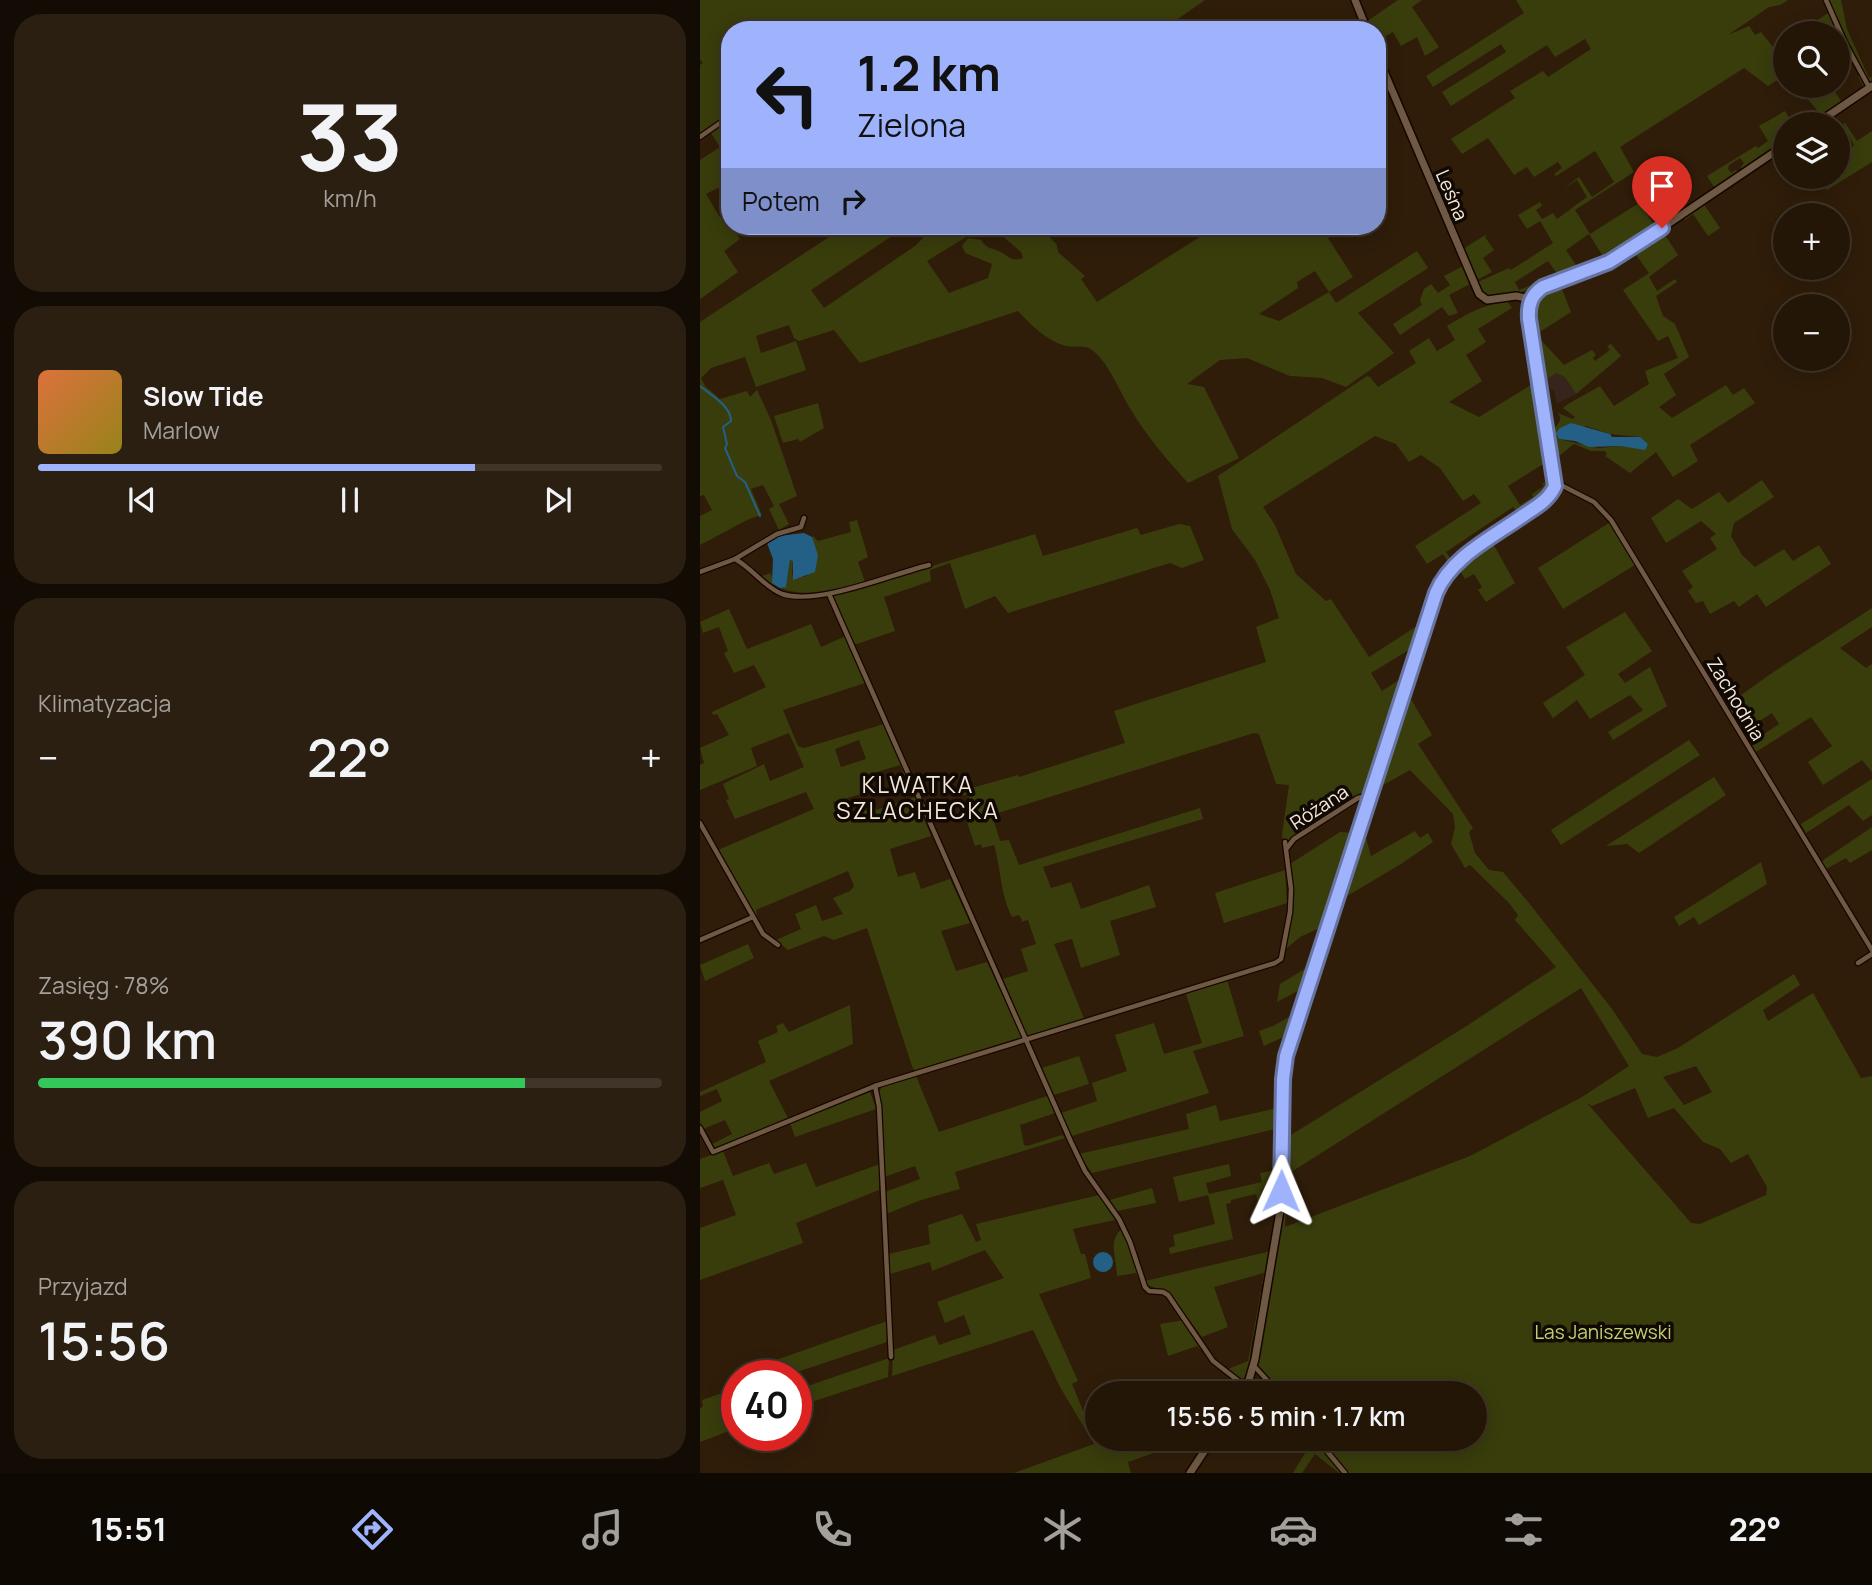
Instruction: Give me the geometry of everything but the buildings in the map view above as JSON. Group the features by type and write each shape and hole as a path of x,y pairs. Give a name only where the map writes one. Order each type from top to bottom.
{"street":[{"path":"1354,0 1363,21"},
{"path":"1826,0 1845,43 1871,87 1834,112"},
{"name":"Leśna","path":"1386,77 1481,297 1487,300 1516,296 1531,299"},
{"path":"700,137 721,122"},
{"path":"1248,1381 1254,1365 1280,1211 1283,1079 1286,1056 1440,582 1459,561 1544,502 1551,494 1555,482 1529,319 1531,299 1543,287 1622,255 1773,153"},
{"name":"Zachodnia","path":"1555,482 1594,502 1612,523 1872,952"},
{"path":"700,572 735,559 778,534 798,529 804,518"},
{"path":"735,559 772,588 800,597 829,594 929,565"},
{"path":"829,594 1080,1161 1119,1219 1145,1287 1168,1295 1213,1361 1234,1381"},
{"name":"Różana","path":"1286,849 1294,839 1364,795 1370,795"},
{"path":"700,823 763,934 778,945"},
{"path":"700,1128 713,1152 875,1086 1279,961 1282,957 1291,899 1284,842"},
{"path":"700,940 753,917"},
{"path":"1858,962 1872,952"},
{"path":"875,1086 879,1106 891,1357"},
{"path":"1254,1365 1268,1381"},
{"path":"1190,1473 1204,1451"},
{"path":"1327,1451 1345,1473"}],"shaded area":[{"path":"1556,373 1565,377 1576,394 1557,404 1554,391 1543,385 1542,379"}],"green space":[{"path":"700,0 1205,0 1175,21 721,21 721,119 700,133 700,65 703,63 700,59"},
{"path":"1398,0 1422,0 1412,7 1439,47 1425,56 1417,37 1401,46 1393,32 1386,36 1386,21 1367,21"},
{"path":"1516,0 1788,0 1769,7 1728,35 1749,26 1755,35 1761,32 1773,47 1773,83 1768,86 1744,68 1620,147 1634,172 1575,210 1590,234 1639,203 1655,226 1664,221 1665,224 1620,254 1598,261 1604,258 1589,234 1566,250 1578,268 1594,261 1596,265 1550,281 1549,278 1558,275 1548,261 1515,282 1519,290 1532,285 1533,287 1522,292 1490,298 1479,290 1482,288 1478,282 1509,268 1511,270 1553,243 1540,221 1527,229 1518,215 1540,202 1542,206 1536,210 1542,219 1553,213 1557,219 1587,197 1577,180 1563,189 1579,177 1592,197 1614,182 1595,151 1556,176 1554,174 1562,168 1558,162 1534,177 1527,167 1514,175 1488,138 1462,154 1451,139 1515,98 1510,91 1543,71 1548,77 1591,49 1585,39 1555,57 1547,45 1451,106 1442,92 1506,52 1501,44 1433,87 1426,76 1524,13"},
{"path":"1829,0 1841,0 1845,21 1839,21"},
{"path":"1830,12 1834,21 1816,21"},
{"path":"1850,36 1869,78 1872,77 1871,84 1850,44"},
{"path":"1860,75 1865,88 1831,111 1818,112 1807,98 1839,98 1841,101 1850,98 1850,95 1863,86 1858,76"},
{"path":"1773,118 1773,151 1742,171 1744,163 1740,158 1729,165 1728,169 1731,173 1736,170 1738,172 1714,187 1707,176 1768,141 1759,126"},
{"path":"721,126 721,186 706,194 721,218 721,235 737,235 740,239 724,251 738,272 700,299 700,160 720,147 711,133"},
{"path":"1850,130 1857,141 1872,131 1872,162 1850,176 1850,148 1854,145"},
{"path":"1709,201 1705,206 1720,228 1708,236 1693,214 1685,220 1684,218"},
{"path":"1663,232 1678,255 1649,277 1657,291 1675,279 1677,282 1656,296 1663,316 1675,324 1689,357 1664,374 1676,395 1659,407 1672,418 1726,385 1733,395 1744,388 1755,403 1690,445 1698,461 1673,477 1656,452 1630,473 1605,456 1605,451 1591,451 1574,444 1560,455 1556,454 1551,432 1560,421 1558,413 1573,419 1575,417 1563,408 1568,404 1600,386 1614,406 1649,384 1645,371 1678,358 1668,336 1658,341 1623,290 1649,273 1634,252","holes":["1586,426 1610,434 1640,437 1621,446 1598,448 1559,439"]},
{"path":"1487,234 1485,237 1494,250 1483,258 1492,272 1475,281 1463,249"},
{"path":"832,235 894,235 811,290 824,308 915,246 923,238 921,235 969,235 927,261 949,293 988,278 992,264 965,253 962,246 968,238 981,240 988,247 1011,258 1023,258 1021,252 1001,235 1048,235 1057,245 1058,252 1085,276 1081,279 1097,302 1203,235 1332,235 1328,238 1353,277 1329,292 1336,303 1417,251 1428,268 1358,313 1394,353 1346,387 1322,378 1290,376 1247,358 1220,360 1187,384 1204,387 1239,458 1188,483 1144,429 1098,356 1086,347 1066,346 1052,340 1018,311 860,363 834,330 799,341 794,338 789,325 756,336 761,353 796,341 806,370 756,387 745,357 711,368 701,378 705,386 720,399 747,391 750,397 757,390 771,420 797,496 779,504 789,524 779,530 769,509 774,506 763,485 751,489 762,515 700,545 700,516 712,510 704,495 700,496 700,322","holes":["1315,271 1329,292 1279,321 1259,314 1298,288 1297,282"]},
{"path":"1463,266 1470,284 1449,295 1458,313 1449,316 1442,307 1400,335 1393,324 1422,305 1420,300 1424,289 1431,284 1438,293 1450,285 1444,276"},
{"path":"1560,284 1571,312 1535,335 1535,303 1544,293"},
{"path":"1507,301 1512,308 1478,329 1486,342 1466,355 1482,381 1449,402 1479,417 1534,383 1529,351 1532,351 1548,461 1508,486 1520,505 1533,497 1532,494 1552,477 1552,484 1546,495 1536,504 1519,514 1513,507 1446,552 1452,561 1467,551 1440,581 1425,618 1423,617 1434,588 1449,563 1443,554 1427,564 1415,546 1481,503 1474,494 1463,501 1440,468 1421,455 1409,462 1396,444 1375,436 1263,507 1275,525 1296,574 1326,601 1331,599 1369,657 1421,621 1424,622 1409,668 1412,648 1371,673 1382,691 1405,676 1367,791 1295,836 1284,851 1282,835 1289,785 1276,784 1259,734 1254,733 992,815 1000,841 1009,840 1019,865 1200,808 1203,819 1043,867 1051,888 1071,882 1081,909 1149,885 1156,907 1110,921 1120,955 1081,968 1072,939 1054,944 1085,1021 1027,1036 1003,979 1028,971 1021,949 1036,944 1028,920 1020,922 1022,920 1019,915 1012,917 1008,908 994,845 982,848 981,844 975,846 964,813 973,809 968,794 962,796 961,791 1018,775 1019,777 1125,743 1114,711 1266,662 1256,627 1279,618 1270,590 1255,560 1232,529 1218,476 1367,376 1378,387 1416,363 1409,351 1429,338 1437,351 1455,340 1447,326 1476,310"},
{"path":"1539,338 1564,365 1592,350 1596,355 1593,358 1595,361 1610,350 1607,346 1611,344 1621,356 1576,394 1565,377 1556,373 1542,379 1535,340"},
{"path":"818,403 824,428 800,442 798,439 783,443 774,416"},
{"path":"1762,480 1774,497 1734,523 1731,536 1742,555 1755,567 1784,549 1793,561 1819,545 1831,564 1766,607 1757,594 1739,607 1734,601 1710,614 1703,601 1696,603 1688,591 1693,587 1682,571 1717,549 1710,538 1716,534 1701,521 1666,543 1651,518 1678,499 1692,509 1719,492 1728,503"},
{"path":"857,520 868,557 858,562 865,582 811,593 785,590 773,585 762,576 771,573 773,583 786,587 790,560 793,561 792,575 804,577 809,574 817,552 811,539 813,536 818,541 851,532 849,522"},
{"path":"1609,523 1635,565 1563,609 1538,568"},
{"path":"1179,524 1190,526 1204,560 1182,568 1170,563 1008,613 995,596 965,609 950,563 930,570 931,581 884,597 895,631 857,644 854,643 832,594 1035,534 1043,556 1137,528 1141,535"},
{"path":"1492,542 1515,583 1486,602 1478,590 1482,587 1474,574 1465,579 1458,567"},
{"path":"1872,608 1872,627 1840,648 1866,668 1872,664 1872,772 1862,760 1823,785 1808,762 1832,746 1811,717 1756,752 1751,743 1779,724 1772,713 1744,731 1727,705"},
{"path":"729,609 747,649 811,624 821,647 846,636 865,683 783,710 798,746 804,748 884,724 908,778 906,779 900,765 867,775 872,791 833,802 839,819 915,797 931,836 890,849 898,877 915,872 921,889 950,879 970,923 941,931 956,971 987,962 1022,1037 1020,1039 918,1071 913,1069 867,928 834,940 824,936 788,950 776,940 801,929 795,914 816,905 822,921 843,914 833,898 850,891 854,886 848,871 756,910 755,916 718,850 814,809 806,792 735,819 726,800 729,799 723,784 764,764 770,781 804,767 789,733 751,748 757,766 700,790 700,765 704,763 700,748 729,735 717,714 713,715 712,712 766,687 754,665 734,673 724,653 728,651 719,627 703,633 700,622","holes":["859,740 866,759 841,767 835,749"]},
{"path":"1625,612 1652,651 1618,674 1625,683 1650,667 1667,706 1613,740 1608,732 1643,710 1630,695 1590,719 1577,700 1553,718 1543,703 1585,675 1566,647"},
{"name":"Las Janiszewski","path":"1421,644 1424,645 1408,694 1432,735 1418,744 1473,828 1469,832 1475,853 1489,870 1503,872 1529,903 1612,1009 1642,1054 1657,1057 1678,1048 1794,974 1800,985 1763,1010 1768,1021 1813,993 1861,1078 1872,1076 1872,1473 1348,1473 1328,1451 1487,1451 1487,1381 1271,1381 1257,1365 1284,1207 1285,1227 1470,1156 1582,1097 1629,1066 1581,988 1285,1176 1286,1068 1293,1043 1287,1074 1286,1138 1556,967 1515,920 1518,915 1509,903 1470,865 1465,868 1451,844 1455,827 1453,814 1410,770 1378,788 1365,834 1371,856 1415,831 1420,838 1428,833 1433,842 1342,899 1340,914 1302,1018","holes":["1696,1066 1712,1092 1684,1105 1663,1077","1635,1088 1648,1118 1674,1108 1703,1142 1720,1149 1731,1163 1748,1154 1767,1187 1766,1195 1700,1224 1691,1223 1587,1103 1592,1106"]},
{"path":"1689,740 1700,755 1561,845 1551,830"},
{"path":"1714,777 1726,795 1639,853 1627,844 1606,846"},
{"path":"1872,779 1872,815 1863,821 1849,805 1806,833 1801,824"},
{"path":"1872,827 1872,850 1850,863 1846,858 1826,869 1822,861"},
{"path":"1340,832 1355,833 1324,926 1300,937 1286,949 1292,896 1290,864"},
{"path":"1761,862 1767,884 1699,925 1694,917 1679,926 1674,917"},
{"path":"1285,870 1287,903 1224,923 1215,893"},
{"path":"748,944 754,958 705,981 700,965"},
{"path":"1311,965 1305,987 1277,1002 1280,984"},
{"path":"1227,980 1244,1036 1193,1051 1209,1093 1072,1136 1061,1113 1097,1101 1092,1083 1127,1071 1115,1035 1154,1023 1164,1054 1202,1043 1186,994"},
{"path":"850,1005 853,1044 769,1081 788,1118 716,1148 710,1145 732,1134 725,1120 703,1129 700,1112 722,1101 717,1089 700,1096 700,1092 766,1062 758,1041 778,1032 776,1026 783,1023 789,1032"},
{"path":"1296,1013 1290,1034 1264,1046 1259,1031"},
{"path":"1079,1056 1089,1084 1054,1095 1042,1068"},
{"path":"916,1076 939,1132 1047,1096 1055,1113 1020,1125 1024,1145 1062,1135 1065,1138 955,1172 960,1189 886,1214 885,1192 920,1179 915,1166 884,1177 879,1092 882,1087"},
{"path":"870,1092 876,1109 795,1137 790,1123"},
{"path":"1277,1094 1280,1096 1279,1128 1092,1173 1079,1154 1189,1129 1186,1114 1216,1105 1220,1121 1277,1108"},
{"path":"723,1151 733,1176 769,1163 774,1174 806,1163 816,1187 880,1164 879,1190 796,1223 803,1243 700,1280 700,1228 736,1215 723,1180 700,1188 700,1159"},
{"path":"1229,1164 1231,1176 1206,1183 1209,1194 1262,1182 1260,1173 1279,1170 1278,1198 1258,1202 1256,1194 1231,1200 1231,1203 1226,1204 1233,1239 1170,1254 1169,1248 1175,1246 1173,1235 1215,1224 1208,1195 1179,1202 1173,1177"},
{"path":"1152,1188 1156,1203 1117,1211 1110,1200"},
{"path":"1099,1195 1115,1220 1073,1229 1081,1254 1085,1254 1091,1278 1039,1294 1078,1381 1072,1384 1085,1415 1085,1429 1060,1387 1033,1330 892,1376 893,1350 935,1335 939,1345 971,1334 964,1315 945,1323 937,1302 1004,1278 985,1250 932,1271 930,1262 890,1274 889,1254 930,1244 928,1225 962,1214 976,1242 981,1240 976,1224"},
{"path":"1122,1229 1144,1291 1136,1273 1117,1276 1114,1245 1117,1234"},
{"path":"1271,1251 1265,1284 1262,1284 1264,1273 1214,1287 1228,1327 1202,1337 1169,1293 1147,1285 1145,1281"},
{"path":"1261,1291 1264,1291 1246,1377 1241,1379 1226,1370 1248,1361"},
{"path":"1184,1320 1201,1350 1197,1346 1168,1356 1160,1324"},
{"path":"887,1321 887,1342 812,1367 812,1360 776,1360"},
{"path":"889,1358 888,1377 812,1402 812,1384"},
{"path":"721,1393 721,1434 700,1442 700,1409 703,1406 702,1400"},
{"path":"1085,1447 1085,1451 1159,1451 1128,1462 1131,1473 1014,1473"},
{"path":"1306,1451 1323,1451 1343,1473 1339,1473 1315,1454 1302,1473 1293,1473"}],"water":[{"path":"1571,423 1610,434 1612,437 1640,437 1648,444 1645,450 1621,446 1589,447 1575,441 1559,439 1556,433"},
{"path":"804,533 812,537 818,555 815,572 793,580 793,561 790,560 786,587 780,588 772,583 773,559 767,543 778,536"},
{"path":"1103,1252 1110,1255 1113,1262 1110,1269 1103,1272 1096,1269 1093,1262 1096,1255"}],"waterway":[{"path":"700,386 728,410 731,421 723,427 727,444 725,448 737,476 745,482 760,516"}],"district":[{"name":"KLWATKA SZLACHECKA","path":"918,798"}],"route":[{"path":"1281,1191 1283,1079 1286,1056 1440,582 1459,561 1544,502 1555,486 1529,319 1530,302 1543,287 1609,262 1662,228"}]}
